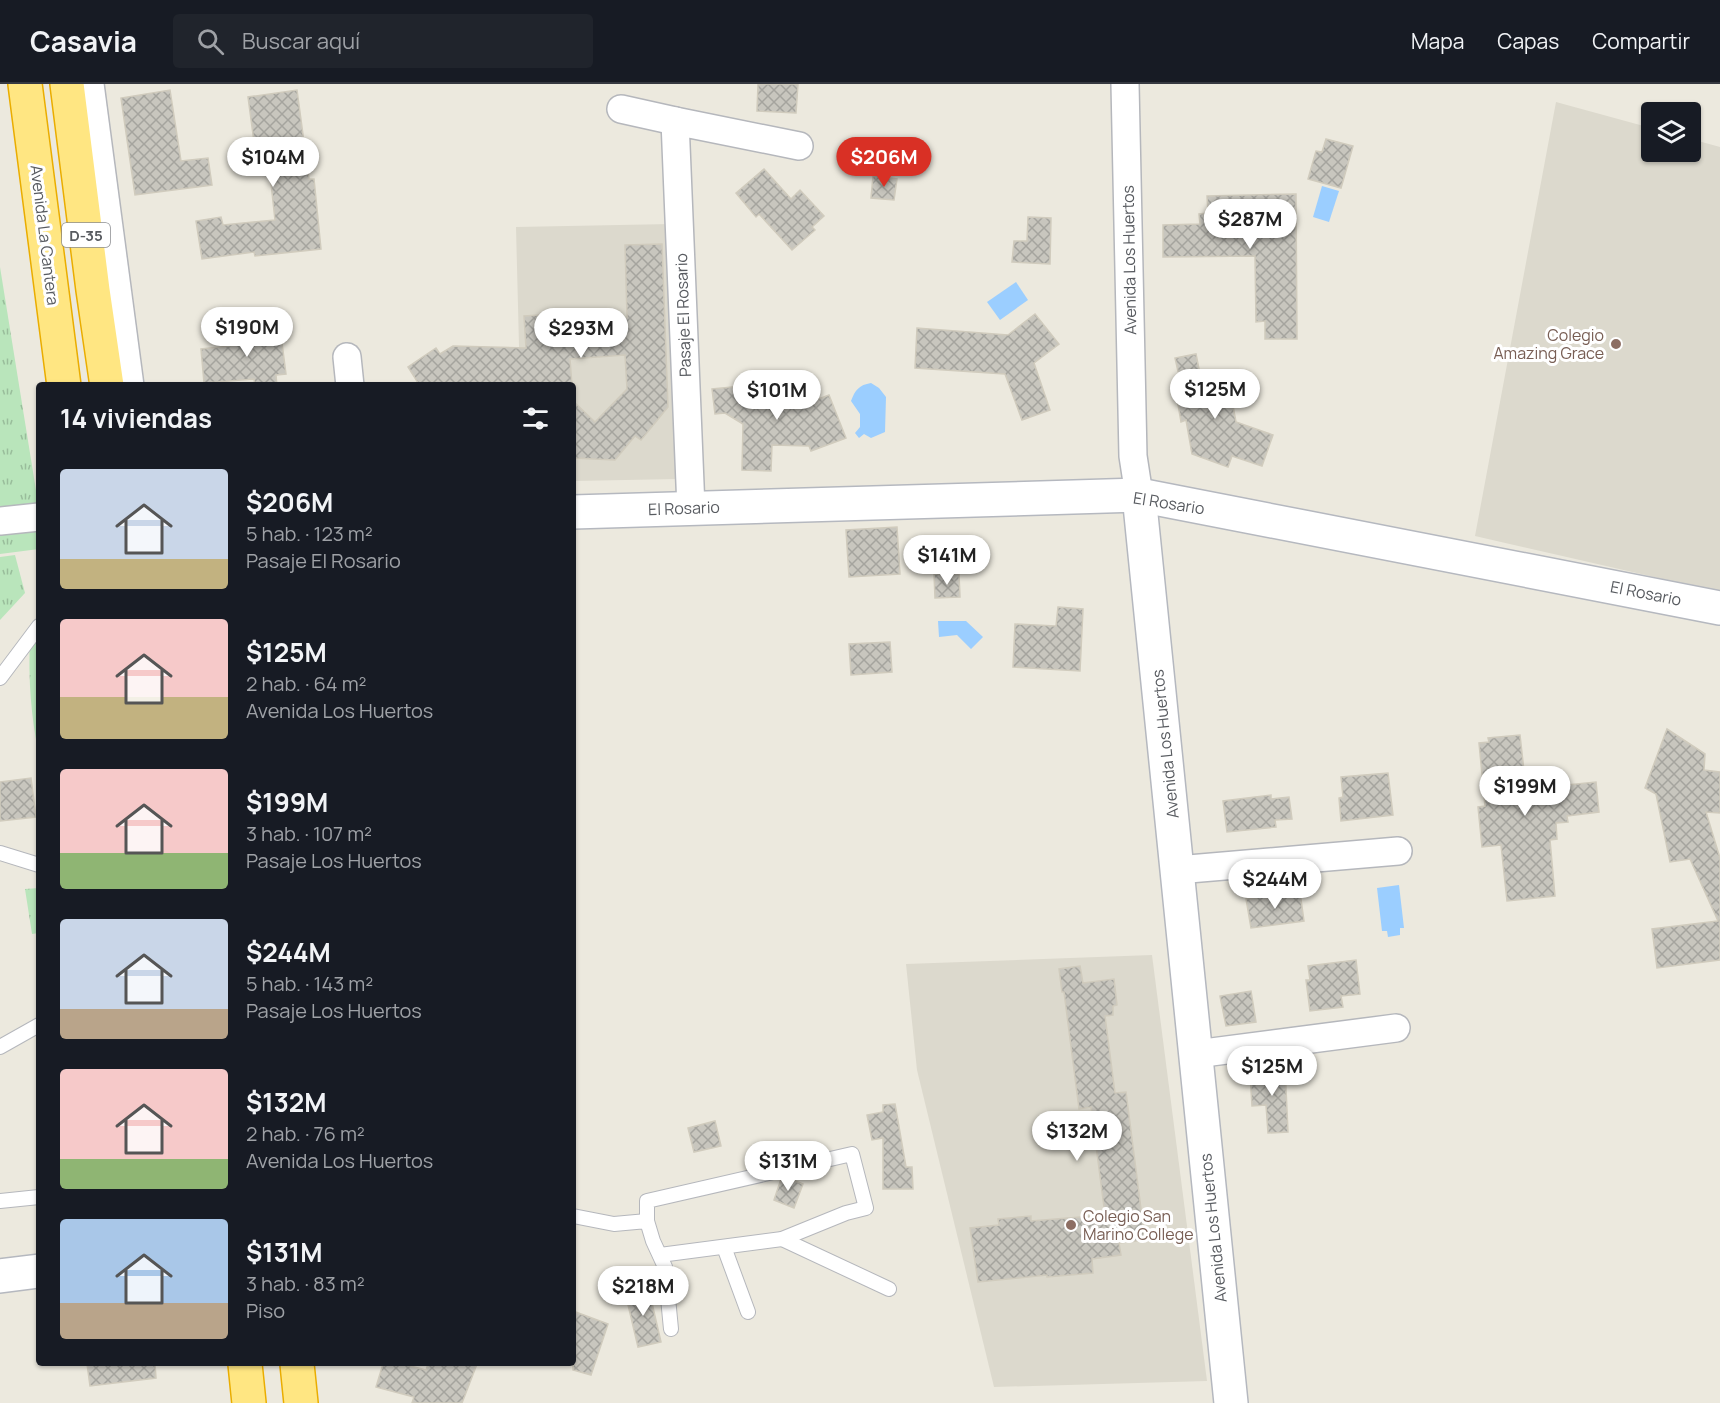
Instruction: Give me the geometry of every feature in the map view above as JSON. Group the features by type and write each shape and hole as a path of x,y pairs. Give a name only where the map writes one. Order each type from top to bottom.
{"highway":[{"name":"Avenida La Cantera","path":"25,84 63,382"},
{"name":"D-35","path":"67,84 106,382"},
{"path":"245,1366 249,1403"},
{"path":"297,1366 301,1403"}],"street":[{"path":"90,84 129,382"},
{"name":"Avenida Los Huertos","path":"1125,84 1133,456 1139,495 1231,1403"},
{"path":"621,109 800,146"},
{"name":"Pasaje El Rosario","path":"675,121 691,508"},
{"path":"347,357 350,382"},
{"name":"El Rosario","path":"576,512 1139,495 1720,608"},
{"path":"0,521 36,517"},
{"path":"1177,870 1398,851"},
{"path":"1196,1054 1396,1028"},
{"path":"0,1276 36,1271"}],"lane":[{"path":"1,675 36,630"},
{"path":"0,853 36,864"},
{"path":"0,1047 36,1027"},
{"path":"660,1255 782,1239 846,1213 866,1208 852,1154 647,1201 647,1221 653,1240 665,1267 671,1329"},
{"path":"0,1201 36,1197"},
{"path":"576,1217 614,1224 647,1221"},
{"path":"782,1239 889,1289"},
{"path":"724,1247 748,1312"}],"shaded area":[{"name":"Colegio Amazing Grace","path":"1556,102 1641,125 1641,162 1701,162 1701,142 1720,147 1720,592 1475,536"},
{"path":"671,224 678,479 576,481 576,382 520,382 516,227"},
{"name":"Colegio San Marino College","path":"1152,955 1207,1381 994,1387 917,1070 906,964"}],"green space":[{"path":"0,267 36,490 36,549 0,554"},
{"path":"15,555 25,593 0,620 0,557"},
{"path":"36,634 36,741 29,669 30,640"},
{"path":"36,888 36,933 32,934 25,889"}],"water":[{"path":"1322,186 1339,191 1329,222 1313,217"},
{"path":"1016,282 1028,300 1000,320 987,302"},
{"path":"871,383 879,388 886,397 885,432 871,438 864,434 859,438 855,433 860,427 860,414 851,401 858,389"},
{"path":"938,621 966,621 983,637 971,649 957,635 939,637"},
{"path":"1399,885 1404,928 1400,928 1400,935 1388,937 1387,931 1382,931 1377,888"}],"building":[{"path":"758,84 798,84 796,113 757,111"},
{"path":"170,90 181,161 208,158 212,185 135,195 121,98"},
{"path":"297,90 309,179 314,179 321,249 255,256 254,252 202,259 196,221 221,217 223,225 275,220 268,156 256,157 248,97"},
{"path":"1326,139 1353,146 1341,188 1308,179 1316,151 1322,152"},
{"path":"764,169 791,199 800,190 824,216 812,227 815,230 792,250 759,214 756,217 736,193"},
{"path":"873,176 897,179 894,200 871,198"},
{"path":"1296,194 1297,339 1265,339 1265,321 1256,322 1255,256 1163,257 1163,225 1200,224 1199,214 1208,213 1207,196"},
{"path":"1028,217 1051,218 1050,264 1012,262 1014,241 1027,241"},
{"path":"662,244 668,407 641,440 635,436 615,460 576,458 576,404 595,422 627,389 625,355 570,359 572,382 417,382 408,367 436,348 440,354 453,346 526,348 524,316 572,313 573,318 627,317 625,245"},
{"path":"1035,314 1059,344 1034,363 1050,410 1022,420 1005,374 915,368 917,328 1008,335"},
{"path":"269,316 272,344 282,343 286,374 276,375 277,382 254,382 254,379 204,382 201,349 250,344 247,319"},
{"path":"1196,354 1203,389 1229,384 1236,422 1273,435 1262,466 1232,456 1228,467 1192,454 1186,420 1181,422 1174,381 1180,380 1175,358"},
{"path":"767,380 808,403 829,395 846,438 811,451 809,446 772,445 771,471 742,470 743,424 725,413 715,414 712,389 765,384"},
{"path":"897,527 900,574 849,577 846,530"},
{"path":"934,574 959,574 960,597 935,598"},
{"path":"1058,607 1083,609 1080,671 1013,667 1015,624 1056,626"},
{"path":"890,642 892,672 851,675 849,644"},
{"path":"1667,729 1705,754 1704,770 1720,772 1720,813 1706,812 1720,858 1720,960 1657,968 1652,929 1718,921 1690,859 1670,862 1656,794 1645,788"},
{"path":"1520,735 1526,789 1596,782 1599,812 1567,816 1568,822 1556,823 1557,839 1550,840 1555,896 1507,901 1501,845 1482,847 1478,807 1485,806 1479,743 1489,742 1488,738"},
{"path":"1388,773 1393,815 1341,821 1339,798 1343,797 1341,777"},
{"path":"31,778 36,817 0,821 0,782"},
{"path":"1271,795 1271,799 1289,797 1292,819 1275,820 1276,827 1227,832 1223,801"},
{"path":"1300,892 1304,921 1251,928 1246,899"},
{"path":"1356,960 1360,994 1341,996 1343,1007 1310,1011 1306,980 1310,980 1308,966"},
{"path":"1080,966 1083,983 1114,979 1117,1005 1113,1006 1113,1015 1105,1016 1115,1093 1126,1092 1145,1240 1119,1243 1121,1255 1092,1259 1093,1273 978,1282 970,1228 999,1225 998,1219 1031,1216 1031,1221 1105,1215 1091,1107 1079,1109 1059,969"},
{"path":"1251,991 1256,1022 1226,1026 1220,996"},
{"path":"1285,1067 1288,1132 1268,1133 1266,1105 1252,1106 1250,1074 1264,1073 1264,1068"},
{"path":"895,1104 906,1167 912,1167 913,1189 883,1189 883,1138 872,1140 867,1115 883,1112 883,1105"},
{"path":"715,1121 721,1146 694,1152 688,1128"},
{"path":"787,1178 803,1184 794,1208 774,1200 781,1179"},
{"path":"648,1286 661,1342 638,1347 625,1292"},
{"path":"576,1312 608,1324 591,1375 573,1370 573,1366 576,1366"},
{"path":"87,1366 155,1366 156,1378 90,1386"},
{"path":"382,1366 411,1366 426,1370 427,1366 476,1366 462,1403 412,1403 414,1397 376,1387"}],"place":[{"name":"Colegio Amazing Grace","path":"1616,344"},
{"name":"Colegio San Marino College","path":"1071,1225"}]}
